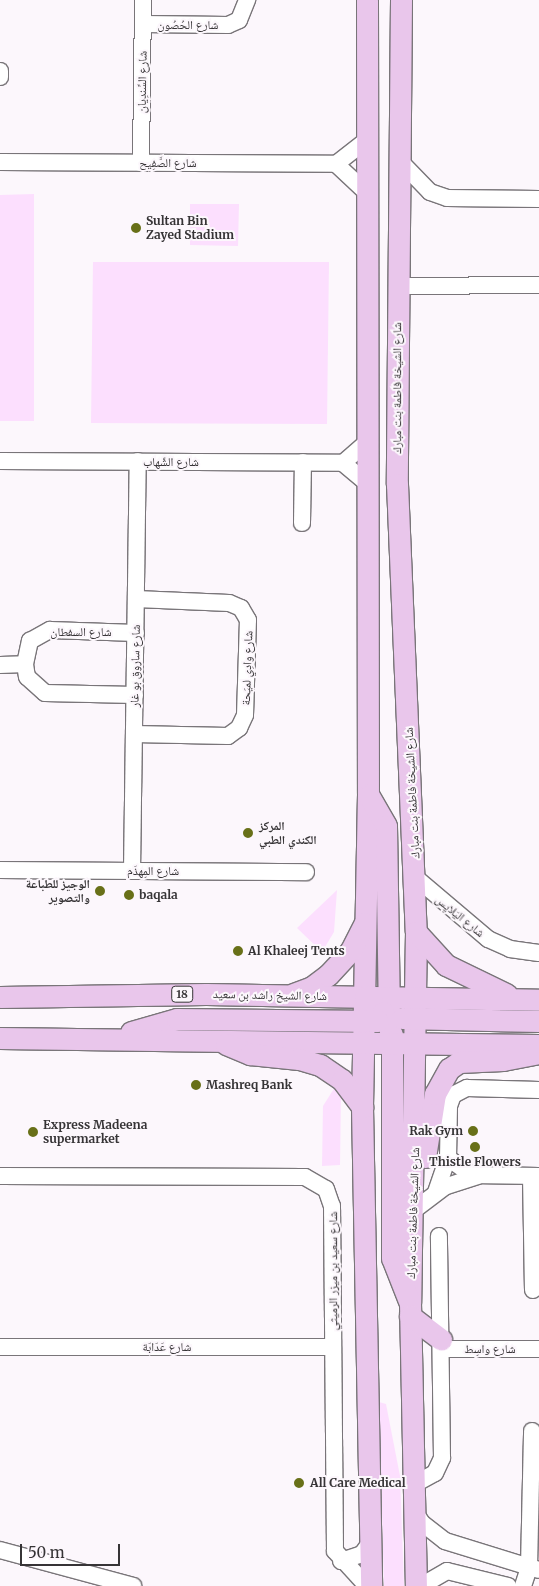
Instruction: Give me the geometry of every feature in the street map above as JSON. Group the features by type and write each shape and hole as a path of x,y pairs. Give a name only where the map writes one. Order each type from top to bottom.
{"main road":[{"path":"367,0 366,482 368,794 362,1107 371,1586"},
{"name":"شارع الشيخة فاطمة بنت مبارك","path":"400,0 397,484 416,932 414,1200 410,1310 416,1586"},
{"path":"368,794 386,826 389,1015 393,1042 392,1258 410,1310 441,1344"},
{"path":"287,996 312,987 328,975 351,950 367,918"},
{"path":"416,932 446,965 518,999"},
{"name":"شارع الشيخ راشد بن سعيد","path":"0,997 365,997"},
{"path":"365,997 389,1015 416,1042"},
{"path":"0,1038 217,1038 364,1032 416,997 539,1000"},
{"path":"389,1015 416,1019 539,1021"},
{"path":"118,1038 176,1019 364,1032 393,1042 539,1045"},
{"path":"217,1038 250,1054 299,1058 320,1065 342,1080 362,1107"},
{"path":"414,1200 428,1149 435,1094 449,1069 459,1062 504,1060 539,1052"}],"street":[{"name":"شارع السِّندِيان","path":"142,163 143,0"},
{"name":"شارع الحُصُون","path":"143,24 228,25 239,20 247,0"},
{"path":"0,71 0,77"},
{"path":"367,140 336,164 367,193"},
{"path":"398,159 430,192 447,198 539,199"},
{"name":"شارع الصَّفِيح","path":"0,162 336,164"},
{"path":"398,286 539,285"},
{"path":"366,443 343,463 366,482"},
{"name":"شارع الشِّهاب","path":"0,460 343,463"},
{"name":"شارع ساروق بو غار","path":"132,871 138,462"},
{"path":"302,523 303,462"},
{"name":"شارع وادِي لميَحة","path":"134,734 228,736 239,728 245,715 248,620 241,608 229,603 136,599"},
{"name":"شارع السفطان","path":"25,664 30,641 50,630 136,633"},
{"path":"0,664 25,664 27,678 45,693 135,695"},
{"name":"شارع المِهذَم","path":"0,870 306,872"},
{"name":"شارع اليَلايِس","path":"415,877 488,939 510,949 539,953"},
{"path":"436,1192 448,1158 449,1106 458,1091 539,1090"},
{"path":"448,1158 464,1172 478,1176"},
{"name":"شارع سعيد بن ميزر الرميثي","path":"0,1176 312,1179 326,1189 332,1206 334,1547 342,1561 367,1586"},
{"path":"414,1200 436,1192 454,1182 478,1176 535,1176 533,1290"},
{"path":"413,1484 435,1473 442,1458 439,1236"},
{"name":"شارع واسِط","path":"441,1344 539,1349"},
{"name":"شارع عَدَابَة","path":"0,1347 333,1347"},
{"path":"523,1586 534,1569 532,1431"},
{"path":"414,1510 422,1523 445,1541 534,1569"},
{"path":"342,1561 356,1558 370,1542"},
{"path":"0,1550 133,1586"},
{"path":"421,1586 447,1572 508,1586"}],"shaded area":[{"path":"34,194 34,421 0,421 0,195"},
{"path":"190,204 239,204 238,246 190,245"},
{"path":"93,262 329,262 327,424 91,423"},
{"path":"337,890 334,932 322,952 297,928"},
{"path":"335,1087 341,1092 340,1165 322,1166 323,1106"},
{"path":"379,1402 386,1404 400,1476 404,1586 384,1586"}],"place":[{"name":"Sultan Bin Zayed Stadium","path":"136,228"},
{"name":"المركز الكندي الطبي","path":"248,833"},
{"name":"الوجيز للطباعة والتصوير","path":"100,891"},
{"name":"baqala","path":"129,895"},
{"name":"Al Khaleej Tents","path":"238,951"},
{"name":"Mashreq Bank","path":"196,1085"},
{"name":"Rak Gym","path":"473,1131"},
{"name":"Express Madeena supermarket","path":"33,1132"},
{"name":"Thistle Flowers","path":"475,1147"},
{"name":"All Care Medical","path":"299,1483"}]}
